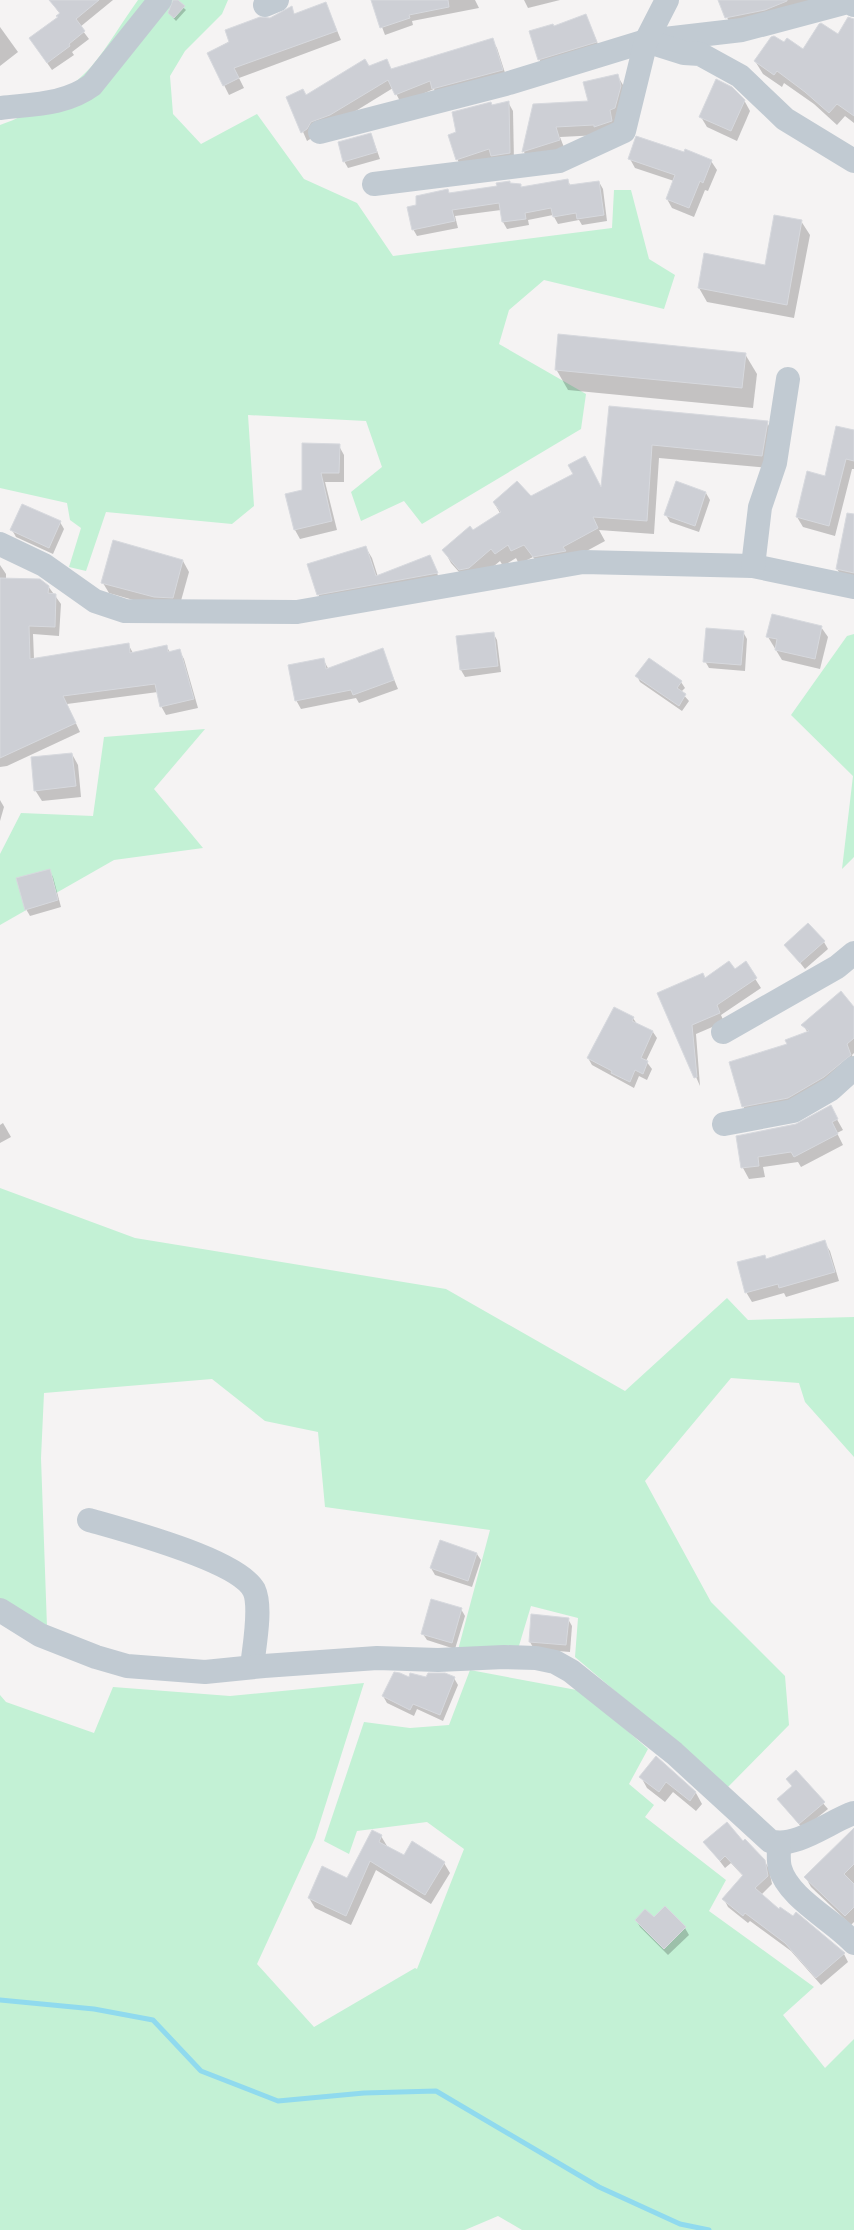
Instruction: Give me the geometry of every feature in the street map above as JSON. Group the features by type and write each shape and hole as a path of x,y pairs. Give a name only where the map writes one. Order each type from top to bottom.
{"street":[{"path":"0,108 52,102 78,95 92,85 160,0"},
{"path":"374,184 559,161 624,130 646,42 667,0"},
{"path":"320,132 509,83 646,42 742,30 848,2 854,5"},
{"path":"646,42 684,54 700,54 740,76 785,118 854,161"},
{"path":"753,566 760,507 775,463 788,379"},
{"path":"0,544 44,565 95,602 125,611 297,612 583,562 753,566 854,588"},
{"path":"723,1032 837,967 854,952"},
{"path":"724,1124 793,1111 831,1089 854,1068"},
{"path":"90,1520 160,1541 225,1567 245,1579 254,1591 257,1606 252,1667"},
{"path":"0,1610 40,1634 126,1666 205,1672 377,1658 438,1660 504,1656 536,1658 556,1662 674,1753 770,1841 779,1844 794,1841 853,1815"},
{"path":"779,1844 779,1865 783,1878 798,1894 854,1943"}],"green space":[{"path":"138,0 228,0 222,14 185,51 170,76 173,114 201,144 257,114 304,179 357,203 393,256 612,228 614,190 631,190 649,259 675,275 664,309 544,280 509,310 499,344 586,394 581,429 422,524 404,501 361,521 351,492 382,467 366,421 248,415 254,506 232,524 106,512 86,571 69,567 81,528 70,520 67,503 0,488 0,125 49,102 82,77 103,51"},
{"path":"854,634 854,857 842,869 853,776 791,715 847,636"},
{"path":"205,729 154,789 203,848 114,860 0,925 0,854 21,813 93,816 104,737"},
{"path":"0,1188 135,1238 446,1289 625,1391 727,1298 748,1320 854,1317 854,1457 805,1402 799,1383 731,1378 645,1481 711,1602 785,1676 789,1725 728,1787 575,1657 578,1618 531,1606 518,1649 458,1650 490,1530 325,1507 318,1432 265,1421 212,1379 44,1393 41,1458 47,1627 0,1599"},
{"path":"470,1670 582,1691 648,1749 629,1784 654,1805 645,1817 726,1880 709,1911 814,1987 783,2015 825,2068 854,2039 854,2230 522,2230 498,2216 465,2230 0,2230 0,1695 6,1702 94,1733 113,1687 230,1696 364,1683 315,1838 257,1964 314,2027 415,1968 417,1969 464,1849 427,1822 357,1831 349,1854 324,1841 364,1722 410,1728 449,1725"}],"building":[{"path":"49,0 99,0 76,19 85,31 69,44 70,46 47,63 29,38 58,17 56,16 60,13"},
{"path":"173,0 178,0 185,6 174,18 168,13"},
{"path":"371,0 448,0 449,7 409,15 410,18 380,28"},
{"path":"718,0 787,1 765,10 725,18"},
{"path":"326,2 337,31 234,68 239,78 223,86 207,53 229,42 225,30 260,17 270,18 292,6 294,14"},
{"path":"586,14 597,42 538,60 529,31 553,24 554,26"},
{"path":"848,17 854,19 854,116 837,104 829,113 777,71 774,75 754,61 771,37 774,36 784,42 787,38 803,49 819,24 821,23 838,34"},
{"path":"493,38 503,70 432,89 430,81 395,95 388,80 330,115 311,122 307,129 301,133 286,97 303,89 306,95 365,59 369,66 387,59 391,69"},
{"path":"618,74 621,86 615,108 610,110 612,121 594,127 594,125 556,127 560,140 522,152 533,104 588,101 583,82"},
{"path":"716,79 732,87 745,100 731,131 699,117"},
{"path":"509,101 510,153 491,156 489,149 456,160 448,135 456,132 452,112 491,102 492,105"},
{"path":"371,133 377,152 343,162 338,142"},
{"path":"636,136 684,152 685,149 712,160 703,183 700,181 689,208 666,199 675,175 628,159"},
{"path":"568,179 569,185 599,181 604,215 577,219 576,213 553,217 551,208 525,213 526,219 502,222 499,203 452,210 455,221 412,230 407,207 416,205 416,196 448,189 449,193 497,186 496,183 510,181 510,183 521,184 521,187"},
{"path":"774,215 802,220 787,305 698,288 704,253 765,265"},
{"path":"558,334 746,353 742,388 555,370"},
{"path":"609,406 768,421 762,456 652,445 647,521 593,517 598,528 563,547 566,551 533,557 524,545 511,551 508,545 495,554 491,549 469,568 459,570 442,550 470,526 473,530 501,512 493,502 517,481 531,496 573,474 568,465 585,456 601,487"},
{"path":"836,426 854,430 854,461 846,459 829,526 796,517 807,471 825,476"},
{"path":"302,443 340,444 339,473 321,473 332,521 294,530 285,494 302,490"},
{"path":"676,481 706,492 695,526 664,515"},
{"path":"22,504 61,521 49,548 10,530"},
{"path":"847,513 854,514 854,573 836,569"},
{"path":"113,540 183,560 173,598 154,597 101,583"},
{"path":"366,546 376,576 430,555 438,573 317,595 307,564"},
{"path":"0,578 40,579 49,586 48,593 56,594 55,627 29,626 30,659 129,643 130,653 167,645 168,652 180,649 194,699 160,707 155,684 63,696 76,723 0,758"},
{"path":"772,614 822,626 815,659 775,650 777,639 766,637"},
{"path":"706,628 744,631 741,665 703,662"},
{"path":"494,632 498,666 460,670 456,636"},
{"path":"383,648 394,680 353,695 351,690 295,701 288,665 324,658 326,669"},
{"path":"649,658 682,681 677,688 686,694 679,706 635,676"},
{"path":"72,753 76,786 34,791 31,757"},
{"path":"50,869 58,900 25,910 16,878"},
{"path":"808,923 825,941 800,963 784,945"},
{"path":"729,961 735,969 746,961 757,978 717,1005 720,1013 692,1025 697,1077 694,1078 657,993 703,973 705,978"},
{"path":"841,991 854,1007 854,1038 847,1044 851,1055 824,1077 788,1098 742,1107 729,1062 787,1044 785,1040 809,1031 801,1025"},
{"path":"614,1007 634,1017 632,1021 653,1031 641,1058 648,1061 643,1074 635,1070 630,1082 587,1058"},
{"path":"831,1105 838,1119 832,1122 838,1134 794,1157 791,1152 758,1157 759,1166 741,1168 736,1136 796,1124"},
{"path":"825,1240 835,1272 779,1288 778,1284 745,1293 737,1262 765,1255 766,1259"},
{"path":"440,1540 477,1553 468,1581 430,1568"},
{"path":"431,1599 462,1608 452,1643 421,1634"},
{"path":"531,1614 569,1618 566,1645 529,1642"},
{"path":"394,1672 409,1677 410,1673 426,1677 428,1673 445,1673 455,1677 440,1715 413,1704 410,1710 382,1696"},
{"path":"656,1756 696,1792 690,1801 666,1782 659,1792 639,1777"},
{"path":"796,1770 825,1802 799,1824 777,1799 792,1786 786,1779"},
{"path":"727,1822 743,1841 745,1839 765,1860 768,1876 755,1888 779,1909 780,1907 793,1916 796,1912 845,1953 816,1978 785,1943 745,1913 743,1916 722,1899 743,1875 725,1856 720,1861 703,1842"},
{"path":"854,1828 854,1864 844,1874 854,1884 854,1907 845,1916 804,1877"},
{"path":"372,1830 382,1835 379,1842 404,1855 412,1841 445,1862 425,1895 370,1861 346,1916 308,1898 322,1866 347,1878"},
{"path":"665,1906 686,1927 664,1949 635,1920 645,1909 654,1917"}],"waterway":[{"path":"0,2000 94,2009 153,2020 201,2071 278,2101 364,2093 436,2091 599,2187 680,2224 709,2230"}]}
